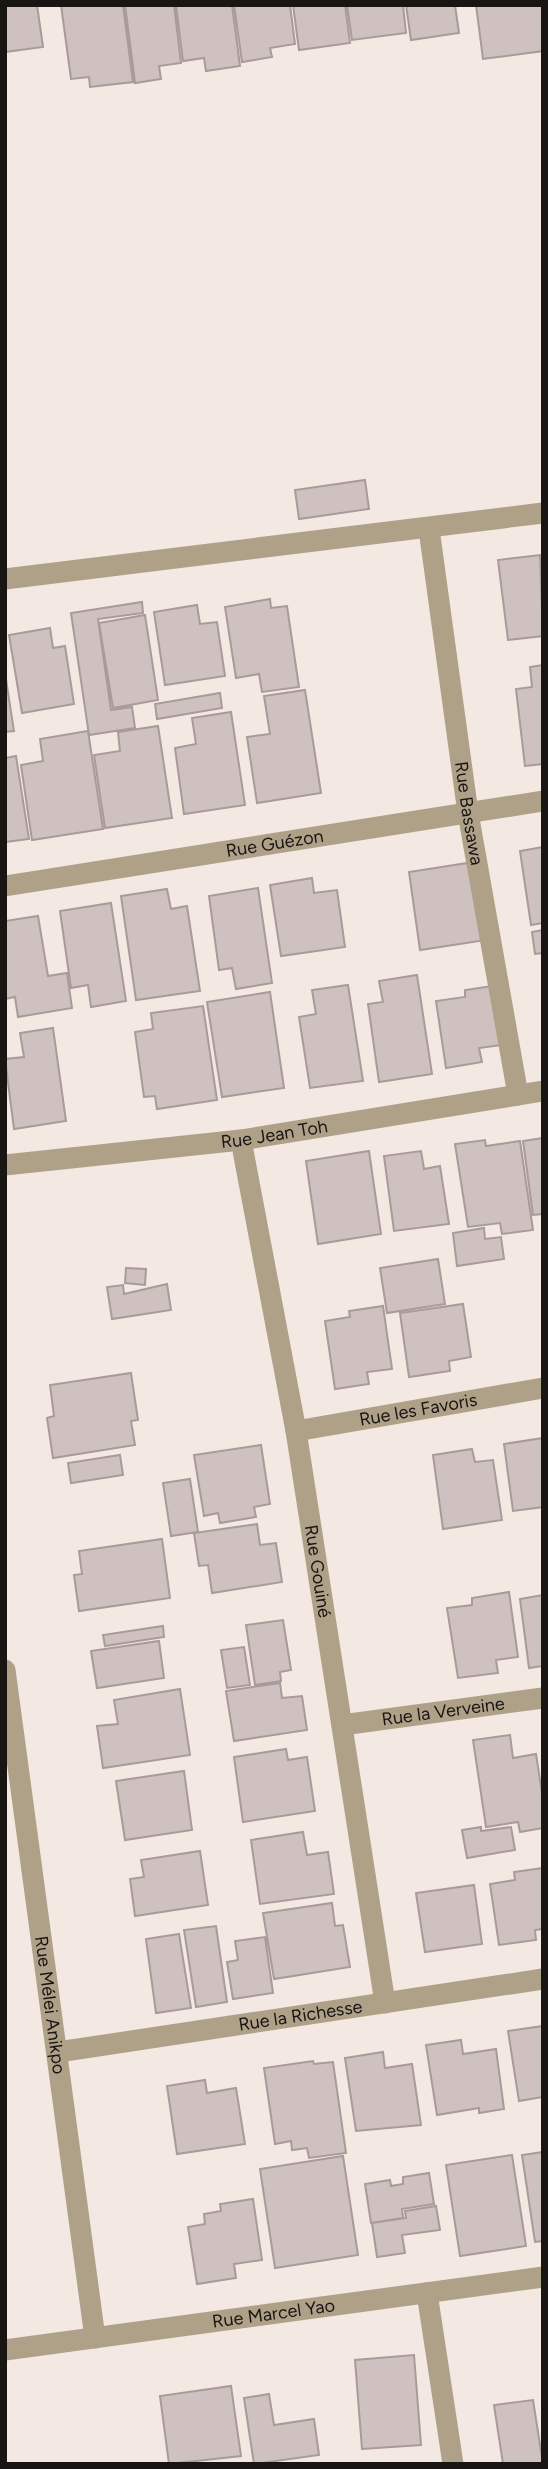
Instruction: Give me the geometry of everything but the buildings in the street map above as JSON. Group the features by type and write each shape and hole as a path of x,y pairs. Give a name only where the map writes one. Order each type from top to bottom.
{"street":[{"path":"5,579 543,513"},
{"name":"Rue Bassawa","path":"429,529 468,813 518,1095"},
{"name":"Rue Guézon","path":"5,886 543,801"},
{"name":"Rue Jean Toh","path":"5,1165 241,1140 543,1091"},
{"name":"Rue Gouiné","path":"241,1140 296,1432 385,2003"},
{"name":"Rue les Favoris","path":"296,1432 543,1388"},
{"name":"Rue Mélei Anikpo","path":"5,1670 95,2339"},
{"name":"Rue la Verveine","path":"342,1725 543,1698"},
{"name":"Rue la Richesse","path":"58,2052 543,1979"},
{"name":"Rue Marcel Yao","path":"5,2350 543,2277"},
{"path":"428,2293 453,2464"}]}
